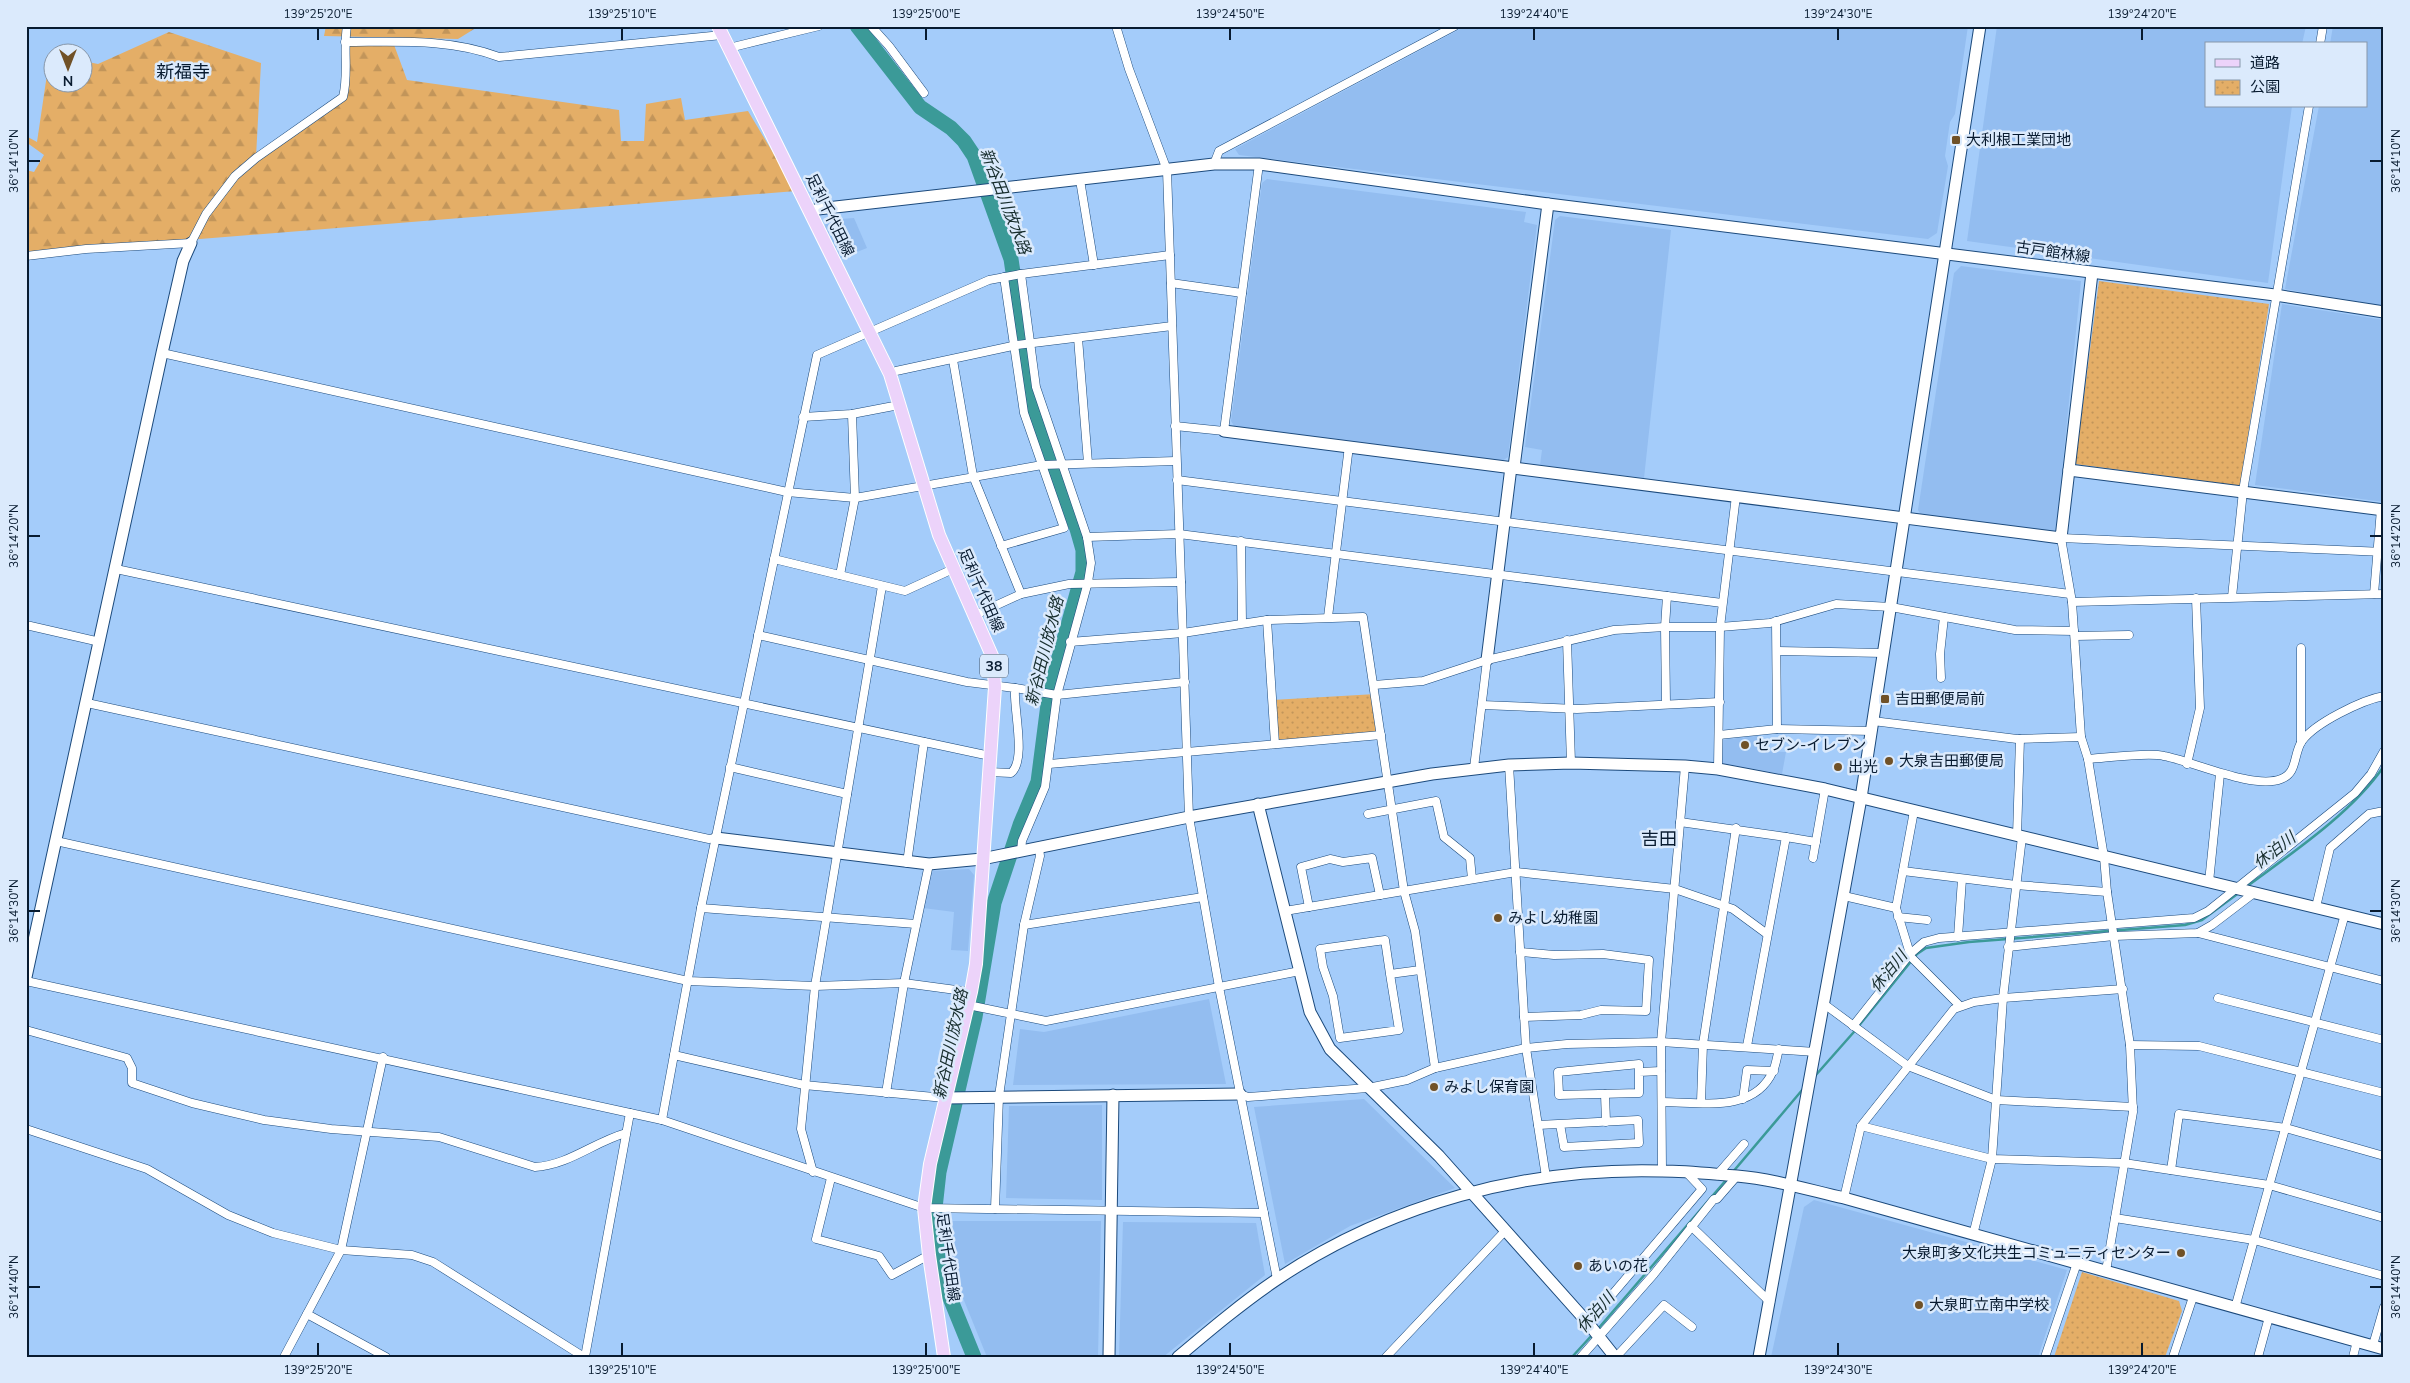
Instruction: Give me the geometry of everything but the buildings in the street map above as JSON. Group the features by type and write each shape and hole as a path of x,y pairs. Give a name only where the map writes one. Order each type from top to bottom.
{"main road":[{"name":"足利千代田線","path":"720,31 890,374 922,486 953,569 993,658 995,687 976,964 970,1006 930,1164 924,1208 944,1357"}],"street":[{"path":"347,26 345,42 346,85 343,97 234,176 206,214 183,262 26,979 662,1120 924,1208 1264,1213"},
{"path":"729,48 819,26"},
{"path":"871,26 889,46 924,92"},
{"path":"1116,26 1129,69 1167,170 1189,817 1218,986 1277,1279"},
{"path":"1214,164 1219,150 1455,26"},
{"path":"1759,1357 1816,1052 1873,726 1980,26"},
{"path":"2320,42 2323,26"},
{"path":"345,42 440,43 475,48 499,57 720,31"},
{"path":"2232,597 2243,491 2275,295 2309,108"},
{"name":"古戸館林線","path":"811,212 1214,164 1259,164 1548,204 2275,295 2384,312"},
{"path":"1224,431 1259,164"},
{"path":"1080,180 1094,265"},
{"path":"1474,768 1497,575 1548,204"},
{"path":"26,256 86,249 191,242"},
{"path":"662,1120 701,908 817,355 870,334 983,282 1005,276 1170,255"},
{"path":"2092,273 2061,538 2075,634 2081,737 2088,759 2104,856 2107,892 2130,1045 2132,1107 2106,1271"},
{"path":"1018,852 1045,788 1050,764 1056,695 1088,582 1091,563 1088,537 1040,401 1029,344 1021,274"},
{"path":"1001,546 1064,528 1024,413 1005,276"},
{"path":"1171,283 1242,293"},
{"path":"890,374 896,371 1015,346 1172,326"},
{"path":"1078,338 1088,463"},
{"path":"162,353 787,492 855,498 1043,465 1176,461"},
{"path":"953,360 973,476 1021,594"},
{"path":"804,417 852,414 899,405"},
{"path":"840,575 855,498 852,414"},
{"path":"1175,426 1349,446 2061,538 2381,552"},
{"path":"1328,617 1349,446"},
{"path":"2069,470 2383,510 2377,546 2381,552 2374,594"},
{"path":"1177,480 1897,571 2071,598 2196,598 2384,594"},
{"path":"1718,769 1720,628 1736,496"},
{"path":"1088,537 1178,534 1722,603"},
{"path":"1241,542 1242,623"},
{"path":"774,559 905,592 953,569"},
{"path":"116,569 990,756"},
{"path":"975,615 1021,594 1069,584 1088,582 1180,582"},
{"path":"813,1172 801,1129 815,986 882,586"},
{"path":"1666,704 1664,627 1667,596"},
{"path":"2187,764 2200,708 2196,598"},
{"path":"1374,685 1423,681 1488,660 1614,630 1664,627 1720,628 1776,621 1836,604 1891,607 2015,630 2129,635"},
{"path":"1070,642 1183,633 1267,620 1363,617 1404,891 1415,931 1435,1068"},
{"path":"1941,678 1940,654 1944,617"},
{"path":"1267,620 1275,744"},
{"path":"1776,621 1776,729"},
{"path":"26,625 100,642"},
{"path":"758,635 995,687 1015,688 1056,695 1185,682"},
{"path":"1567,640 1571,763"},
{"path":"2088,759 2163,755 2220,774 2273,782 2283,779 2292,772 2302,742 2301,648"},
{"path":"1777,651 1884,653"},
{"path":"989,772 1011,773 1016,763 1019,752 1015,688"},
{"path":"2302,742 2312,731 2337,716 2384,696"},
{"path":"1482,705 1570,708 1720,702"},
{"path":"86,703 709,839 716,838 907,863 929,864 1000,856 1258,804 1388,780 1474,768 1571,763 1685,766 1718,769 1825,789 2384,924"},
{"path":"1719,735 1776,729 1873,726 2020,739 2081,737"},
{"path":"1050,764 1381,735"},
{"path":"1973,1235 1992,1159 2003,998 2020,836 2020,739"},
{"path":"907,863 924,742"},
{"path":"2198,933 2212,925 2244,890 2355,793 2371,774 2384,751"},
{"path":"1509,765 1526,1048 1546,1177"},
{"path":"730,766 847,794"},
{"path":"1662,1171 1661,1042 1685,766"},
{"path":"2209,882 2220,774"},
{"path":"1813,858 1825,789"},
{"path":"1368,814 1436,801 1444,837 1470,858 1472,880"},
{"path":"1258,804 1310,1012 1318,1031 1330,1049 1368,1088 1421,1137 1472,1191 1616,1357 1664,1305 1692,1328"},
{"path":"1914,811 1896,908 1898,917 1911,956 1959,1005"},
{"path":"2316,908 2330,848 2369,814 2384,811"},
{"path":"1680,822 1736,828 1816,842"},
{"path":"1701,1102 1703,1044 1736,828"},
{"path":"1747,1046 1786,837"},
{"path":"56,841 688,981 815,986 904,983 971,992"},
{"path":"994,1209 1000,1096 1010,1014 1024,925 1040,856 1039,848"},
{"path":"1309,907 1301,867 1330,859 1343,862 1372,858 1380,895"},
{"path":"886,1093 904,983 929,864"},
{"path":"1903,871 2016,885 2107,892"},
{"path":"1285,911 1516,872 1675,888 1733,908 1767,934"},
{"path":"1958,937 1962,879"},
{"path":"2008,946 2194,918 2244,890"},
{"path":"1844,896 1896,908"},
{"path":"1024,925 1203,897"},
{"path":"701,908 916,924"},
{"path":"2235,1308 2346,914"},
{"path":"1898,917 1927,920"},
{"path":"1853,1026 1924,942 1939,938 2010,933 2114,930 2198,933 2384,981"},
{"path":"1385,940 1390,974 1400,1030 1340,1038 1333,996 1323,967 1320,949 1385,940"},
{"path":"1520,952 1554,955 1603,954 1649,960 1646,1011 1601,1010 1581,1015 1524,1016"},
{"path":"1390,974 1420,970"},
{"path":"970,1006 1046,1021 1300,971"},
{"path":"1844,1198 1861,1126 1959,1005 2003,998 2123,989"},
{"path":"2218,998 2384,1040"},
{"path":"1824,1004 1908,1066 1996,1100 2132,1107"},
{"path":"26,1030 127,1058 132,1068 132,1083 192,1103 264,1120 439,1137 535,1167 551,1166 563,1162 610,1138 626,1133"},
{"path":"674,1055 804,1085 965,1098 1240,1094 1248,1097 1368,1088 1407,1080 1435,1068 1526,1048 1661,1042 1747,1046 1816,1052"},
{"path":"2130,1045 2199,1046 2384,1093"},
{"path":"1662,1102 1734,1103 1743,1100 1766,1084 1774,1071 1779,1049"},
{"path":"284,1357 341,1250 383,1058"},
{"path":"1639,1064 1639,1072 1640,1093 1559,1095 1558,1072 1639,1064"},
{"path":"1743,1100 1747,1070 1774,1071"},
{"path":"1639,1072 1662,1071"},
{"path":"1605,1094 1606,1122"},
{"path":"1109,1357 1113,1211 1113,1095"},
{"path":"26,1129 147,1169 228,1215 281,1235 341,1250 412,1255 433,1262 584,1357 630,1113"},
{"path":"2171,1170 2179,1114 2286,1128 2384,1156"},
{"path":"1538,1125 1638,1120 1639,1143 1564,1147 1560,1124"},
{"path":"1861,1126 1992,1159 2124,1163 2269,1186 2384,1218"},
{"path":"1592,1329 1654,1274 1727,1176 1744,1144"},
{"path":"1178,1357 1277,1279 1342,1241 1381,1223 1472,1191 1546,1177 1600,1172 1686,1172 1791,1186 1844,1198 2193,1297 2378,1347 2384,1307"},
{"path":"1581,1357 1592,1329 1702,1189 1686,1172"},
{"path":"831,1178 816,1239 879,1256 892,1275 929,1255"},
{"path":"2115,1218 2254,1240 2384,1276"},
{"path":"1691,1226 1770,1302"},
{"path":"1386,1357 1505,1231"},
{"path":"2045,1357 2077,1263"},
{"path":"2173,1357 2193,1297"},
{"path":"307,1314 386,1357"},
{"path":"2258,1357 2269,1317"},
{"path":"2353,1357 2357,1341"}],"shaded area":[{"path":"1466,26 1968,26 1955,114 1950,122 1945,156 1948,166 1937,233 1928,239 1239,155 1235,149"},
{"path":"1997,26 2306,26 2302,42 2205,42 2205,108 2292,108 2268,283 1967,241"},
{"path":"2333,26 2384,26 2384,306 2285,289 2319,108 2368,108 2368,42 2330,42"},
{"path":"1267,179 1526,212 1524,222 1537,225 1508,457 1502,461 1234,426 1231,421 1262,183"},
{"path":"1560,216 1671,230 1644,478 1540,465 1542,450 1525,447 1555,220"},
{"path":"854,218 867,248 837,260 823,229 828,220"},
{"path":"1961,266 2081,281 2056,532 1921,515 1918,510 1954,273"},
{"path":"2282,304 2384,320 2384,502 2255,485"},
{"path":"1761,735 1763,751 1786,752 1782,774 1722,763 1721,740"},
{"path":"969,869 974,875 968,951 951,950 954,912 923,908 930,871"},
{"path":"1209,999 1226,1084 1013,1085 1020,1029 1044,1032"},
{"path":"1364,1099 1455,1188 1350,1226 1285,1264 1254,1107"},
{"path":"1102,1105 1102,1200 1006,1198 1009,1106"},
{"name":"大泉町立南中学校","path":"1814,1200 2067,1270 2038,1357 1771,1357 1804,1207"},
{"path":"946,1221 1101,1221 1098,1357 987,1357 950,1266"},
{"path":"1123,1222 1256,1223 1265,1275 1163,1357 1119,1357"}],"green space":[{"path":"326,26 479,26 458,39 324,36"},
{"path":"169,32 261,63 256,157 343,97 345,42 393,42 407,80 619,110 621,141 644,141 646,104 681,98 685,120 748,111 796,191 26,253 26,170 34,172 44,155 26,142 26,136 37,142 44,92 92,92 92,63 98,64"},
{"path":"2099,281 2269,304 2240,486 2075,464"},
{"path":"1376,694 1381,735 1275,744 1272,700"},
{"path":"2082,1272 2179,1301 2182,1311 2165,1357 2054,1357"}],"waterway":[{"name":"新谷田川放水路","path":"857,26 920,107 951,128 964,141 974,156 1011,259 1032,400 1046,447 1083,550 1083,572 1050,689 1038,782 1020,825 994,903 975,1017 939,1172 934,1217 939,1271 974,1357"},
{"name":"休泊川","path":"2246,887 2338,816 2371,783 2384,766"},
{"name":"休泊川","path":"1815,1076 1853,1033 1917,954 1926,948 1969,942 2185,925 2202,920 2240,892"},
{"name":"休泊川","path":"1732,1173 1803,1089"},
{"name":"休泊川","path":"1597,1330 1727,1179"},
{"name":"休泊川","path":"1572,1357 1593,1334"}],"place":[{"name":"大利根工業団地","path":"1956,140"},
{"name":"吉田郵便局前","path":"1885,699"},
{"name":"セブン-イレブン","path":"1745,745"},
{"name":"大泉吉田郵便局","path":"1889,761"},
{"name":"出光","path":"1838,767"},
{"name":"みよし幼稚園","path":"1498,918"},
{"name":"みよし保育園","path":"1434,1087"},
{"name":"大泉町多文化共生コミュニティセンター","path":"2181,1253"},
{"name":"あいの花","path":"1578,1266"},
{"name":"大泉町立南中学校","path":"1919,1305"}],"district":[{"name":"新福寺","path":"183,72"},
{"name":"吉田","path":"1659,839"}]}
